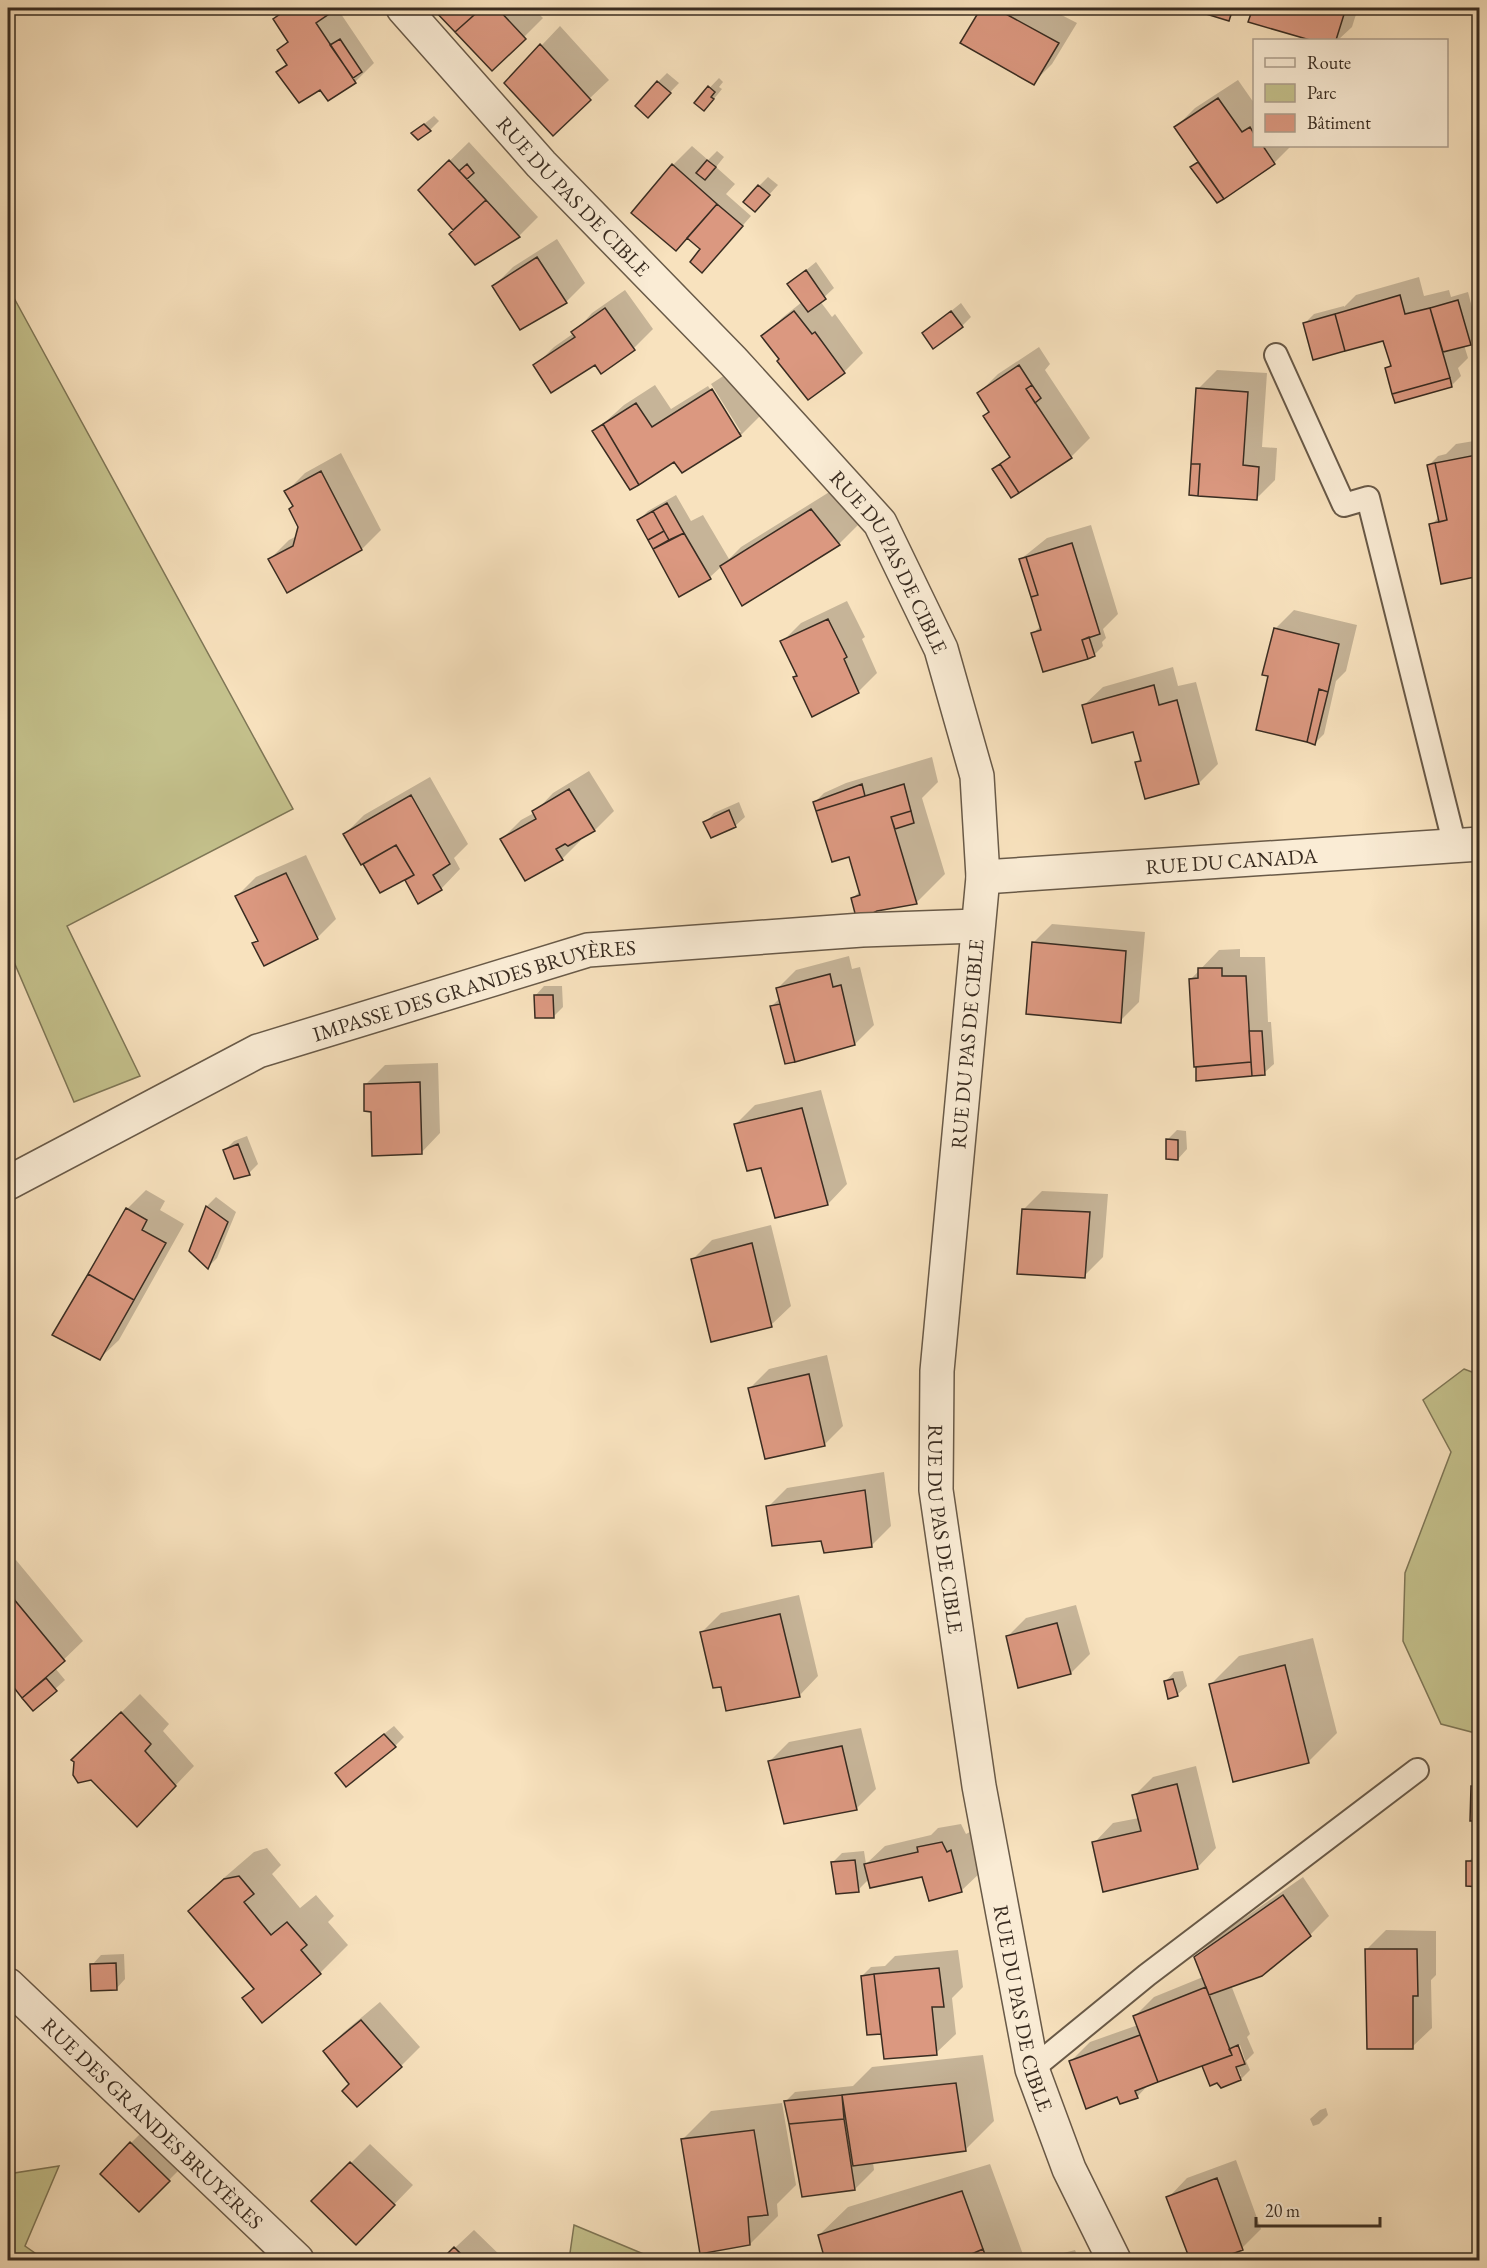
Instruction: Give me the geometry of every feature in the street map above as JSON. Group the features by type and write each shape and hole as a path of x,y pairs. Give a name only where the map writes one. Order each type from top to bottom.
{"street":[{"name":"RUE DU PAS DE CIBLE","path":"403,8 541,164 734,361 880,523 941,649 977,776 982,877 937,1371 936,1491 979,1786 1032,2068 1069,2169 1114,2260"},
{"name":"RUE DU CANADA","path":"982,877 1467,845"},
{"name":"IMPASSE DES GRANDES BRUYÈRES","path":"8,1183 258,1052 588,950 862,930 977,926"},
{"name":"RUE DES GRANDES BRUYÈRES","path":"8,1985 297,2260"}],"lane":[{"path":"1275,355 1344,505 1368,498 1467,845"},
{"path":"1032,2068 1147,1975 1417,1770"}],"green space":[{"path":"8,287 293,809 67,926 140,1076 74,1102 8,948"},
{"path":"1464,1369 1480,1375 1479,1734 1441,1724 1403,1641 1405,1573 1451,1452 1423,1400"},
{"path":"59,2166 25,2246 45,2260 8,2260 8,2174"},
{"path":"574,2225 658,2260 569,2260"}],"building":[{"path":"289,8 324,8 329,14 316,23 356,83 328,101 320,90 299,103 276,72 287,65 277,50 288,42 273,19"},
{"path":"432,8 482,8 455,32"},
{"path":"482,8 497,8 526,39 492,71 455,32"},
{"path":"981,8 995,8 1059,43 1034,85 960,43"},
{"path":"1208,8 1233,8 1229,21 1206,14"},
{"path":"1253,8 1346,8 1336,39 1307,39 1248,22"},
{"path":"340,39 362,72 353,78 330,45"},
{"path":"540,44 591,100 553,136 504,83"},
{"path":"657,81 671,93 648,118 635,106"},
{"path":"708,86 715,92 711,97 714,99 704,111 694,103"},
{"path":"1218,98 1242,132 1250,127 1253,132 1253,147 1264,147 1275,164 1224,199 1174,127"},
{"path":"424,124 431,131 418,140 411,133"},
{"path":"449,160 486,200 453,230 418,190"},
{"path":"707,160 716,167 705,180 696,173"},
{"path":"1198,162 1224,199 1217,203 1190,167"},
{"path":"467,164 474,173 467,179 459,171"},
{"path":"672,164 717,204 676,251 631,213"},
{"path":"758,185 770,195 755,212 743,202"},
{"path":"486,200 520,237 475,265 449,234"},
{"path":"717,204 743,226 702,273 690,262 700,249 687,238"},
{"path":"537,257 567,303 520,330 492,286"},
{"path":"806,270 826,299 808,312 787,284"},
{"path":"1400,295 1405,314 1430,308 1450,378 1392,394 1385,368 1391,366 1383,341 1345,351 1335,314"},
{"path":"1458,300 1471,345 1443,352 1430,308"},
{"path":"605,308 635,350 601,374 595,365 551,393 533,365 575,337 571,332"},
{"path":"794,311 812,334 815,332 845,373 808,400 777,361 779,359 761,336"},
{"path":"951,311 963,327 933,349 922,333"},
{"path":"1335,314 1345,351 1313,360 1303,323"},
{"path":"1019,365 1032,385 1026,389 1072,458 1019,493 1000,464 1010,457 983,416 989,412 977,393"},
{"path":"1450,378 1452,387 1395,403 1392,394"},
{"path":"1032,385 1041,398 1035,403 1026,389"},
{"path":"1196,388 1248,392 1243,465 1259,467 1257,500 1198,496 1200,464 1191,464"},
{"path":"712,389 741,436 682,473 674,462 639,485 603,424 636,403 652,427"},
{"path":"603,424 639,485 630,490 592,431"},
{"path":"1476,455 1480,472 1480,576 1441,584 1429,524 1447,520 1435,463"},
{"path":"1435,463 1447,520 1439,522 1427,465"},
{"path":"1000,464 1019,493 1011,498 992,469"},
{"path":"1191,464 1200,464 1198,496 1189,495"},
{"path":"321,471 362,550 287,593 268,559 293,546 298,527 289,509 293,506 284,491"},
{"path":"667,503 684,533 669,540 653,511"},
{"path":"811,509 840,545 742,606 720,566"},
{"path":"653,511 664,531 648,540 637,520"},
{"path":"664,531 669,540 653,549 648,540"},
{"path":"684,533 711,579 679,597 653,549"},
{"path":"1072,543 1100,634 1082,640 1088,659 1043,672 1031,633 1041,630 1031,597 1038,595 1026,557"},
{"path":"1026,557 1038,595 1031,597 1019,559"},
{"path":"828,619 847,657 844,659 859,693 812,717 793,677 797,676 780,641"},
{"path":"1274,628 1339,644 1328,692 1319,689 1307,742 1256,730 1268,676 1262,675"},
{"path":"1089,637 1095,656 1088,659 1082,640"},
{"path":"1154,685 1159,705 1177,700 1199,784 1145,799 1135,762 1141,761 1133,732 1092,743 1082,705"},
{"path":"1319,689 1328,692 1315,745 1307,742"},
{"path":"862,784 865,796 816,811 813,802"},
{"path":"904,784 911,811 891,817 917,904 877,911 857,921 851,898 860,895 849,857 832,862 816,811"},
{"path":"569,789 595,831 568,846 565,844 556,849 563,860 525,881 500,839 536,819 532,811"},
{"path":"411,795 450,864 433,875 442,890 418,904 405,880 414,875 396,845 361,865 343,834"},
{"path":"729,810 736,827 711,838 703,822"},
{"path":"911,811 914,823 895,829 891,817"},
{"path":"396,845 414,875 380,893 363,864"},
{"path":"286,873 318,939 264,966 252,943 258,941 235,896"},
{"path":"1032,942 1126,951 1121,1023 1026,1014"},
{"path":"1198,968 1222,968 1222,976 1246,976 1251,1062 1194,1067 1189,979 1198,978"},
{"path":"830,974 833,987 841,985 855,1045 795,1062 776,988"},
{"path":"534,995 553,995 554,1018 535,1018"},
{"path":"780,1004 795,1062 785,1064 770,1006"},
{"path":"1249,1031 1262,1031 1265,1075 1252,1076"},
{"path":"1251,1062 1252,1076 1196,1081 1196,1067"},
{"path":"420,1082 422,1154 372,1156 371,1112 364,1111 364,1084"},
{"path":"802,1108 828,1205 775,1218 761,1168 747,1171 734,1124"},
{"path":"1166,1139 1178,1140 1178,1160 1166,1159"},
{"path":"238,1144 250,1175 234,1179 223,1150"},
{"path":"206,1206 228,1222 208,1269 189,1251"},
{"path":"126,1208 147,1220 142,1230 166,1243 134,1300 88,1274"},
{"path":"1022,1209 1090,1212 1085,1278 1017,1274"},
{"path":"752,1243 772,1327 711,1342 691,1259"},
{"path":"88,1274 134,1300 100,1360 52,1335"},
{"path":"809,1374 825,1446 765,1459 748,1388"},
{"path":"865,1490 872,1547 824,1553 821,1541 772,1546 766,1506"},
{"path":"8,1592 65,1661 22,1698 8,1680"},
{"path":"780,1614 800,1697 726,1711 721,1687 713,1688 700,1632"},
{"path":"1057,1623 1071,1674 1018,1688 1006,1636"},
{"path":"1285,1665 1309,1763 1233,1782 1209,1684"},
{"path":"46,1678 57,1691 33,1711 22,1698"},
{"path":"1173,1679 1178,1696 1168,1699 1164,1681"},
{"path":"121,1712 151,1744 145,1751 176,1786 137,1827 91,1780 78,1783 73,1775 74,1762 71,1760"},
{"path":"384,1734 396,1747 346,1787 335,1773"},
{"path":"842,1746 857,1810 784,1824 768,1761"},
{"path":"1177,1784 1198,1869 1103,1892 1092,1842 1141,1831 1132,1795"},
{"path":"1471,1786 1480,1787 1480,1830 1475,1830 1475,1821 1470,1821"},
{"path":"942,1842 947,1852 951,1850 962,1892 929,1901 922,1877 870,1888 864,1864 918,1852 917,1847"},
{"path":"855,1860 859,1892 836,1894 831,1862"},
{"path":"1466,1861 1480,1861 1480,1887 1466,1886"},
{"path":"239,1876 254,1894 244,1902 271,1935 287,1922 307,1945 301,1950 321,1974 262,2023 242,1998 254,1989 188,1911 224,1879"},
{"path":"1283,1895 1311,1936 1262,1976 1209,1995 1194,1957"},
{"path":"1365,1949 1417,1949 1418,1996 1413,1996 1413,2049 1367,2049"},
{"path":"116,1963 117,1990 91,1991 90,1964"},
{"path":"939,1968 944,2007 932,2007 937,2055 884,2059 874,1974"},
{"path":"874,1974 881,2034 867,2035 861,1976"},
{"path":"1206,1987 1232,2055 1158,2082 1133,2016"},
{"path":"361,2020 402,2067 357,2107 342,2091 349,2084 323,2051"},
{"path":"1140,2035 1158,2082 1135,2091 1138,2098 1120,2104 1117,2097 1086,2109 1069,2061"},
{"path":"1238,2045 1245,2064 1236,2067 1241,2080 1221,2088 1217,2083 1210,2086 1202,2066 1232,2055 1229,2049"},
{"path":"956,2083 966,2151 853,2166 842,2095"},
{"path":"842,2095 844,2119 789,2124 784,2101"},
{"path":"844,2119 855,2190 802,2197 789,2124"},
{"path":"754,2130 768,2215 748,2217 750,2245 700,2254 681,2139"},
{"path":"130,2142 170,2181 139,2212 100,2174"},
{"path":"350,2162 395,2205 356,2245 311,2201"},
{"path":"1217,2178 1243,2250 1215,2260 1190,2260 1166,2197"},
{"path":"962,2191 983,2249 958,2260 825,2260 818,2235"},
{"path":"454,2247 467,2260 441,2260"},
{"path":"983,2249 987,2260 958,2260"}]}
